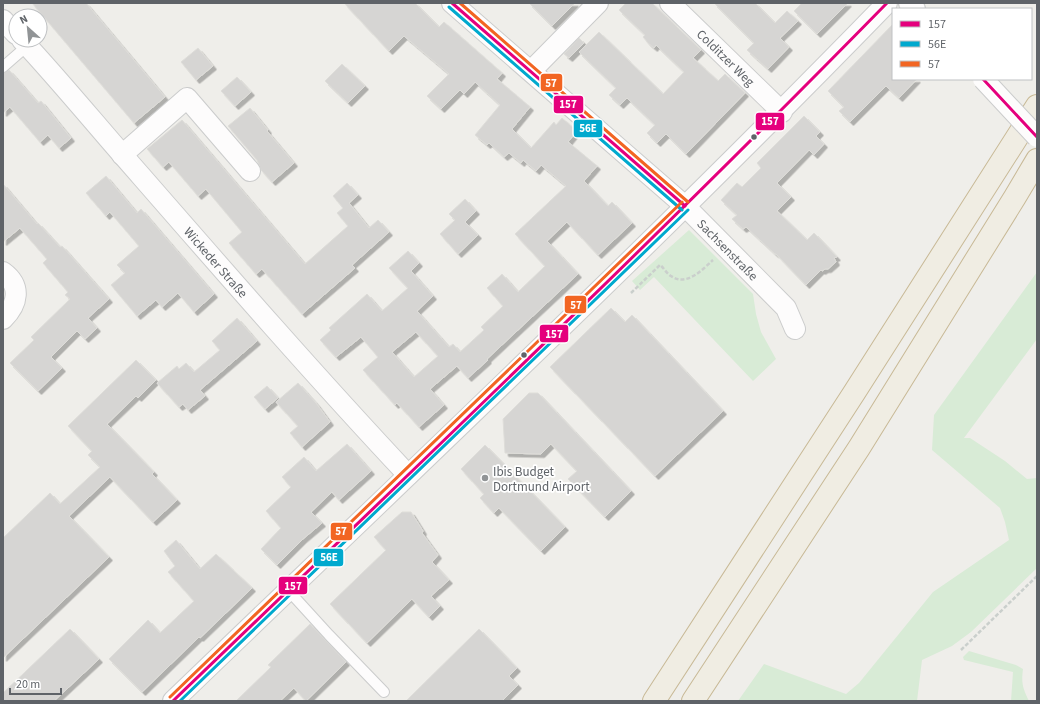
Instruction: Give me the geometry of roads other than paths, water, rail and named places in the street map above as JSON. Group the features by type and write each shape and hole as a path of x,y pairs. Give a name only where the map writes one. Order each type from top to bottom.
{"highway":[{"path":"654,701 854,393 1037,106"},
{"path":"692,701 859,448 1037,160"}],"street":[{"name":"Sachsenstraße","path":"452,3 685,206 786,308 795,330"},
{"path":"531,71 598,3"},
{"name":"Colditzer Weg","path":"670,3 782,112"},
{"path":"173,701 782,112 887,3"},
{"name":"Wickeder Straße","path":"29,48 366,431 408,475"},
{"path":"984,80 1037,137"},
{"path":"122,155 187,98 250,171"},
{"path":"3,272 9,276 14,284 16,293 14,303 3,319"}],"lane":[{"path":"3,67 16,48"},
{"path":"288,590 384,692"}],"place":[{"name":"Ibis Budget Dortmund Airport","path":"485,478"}]}
